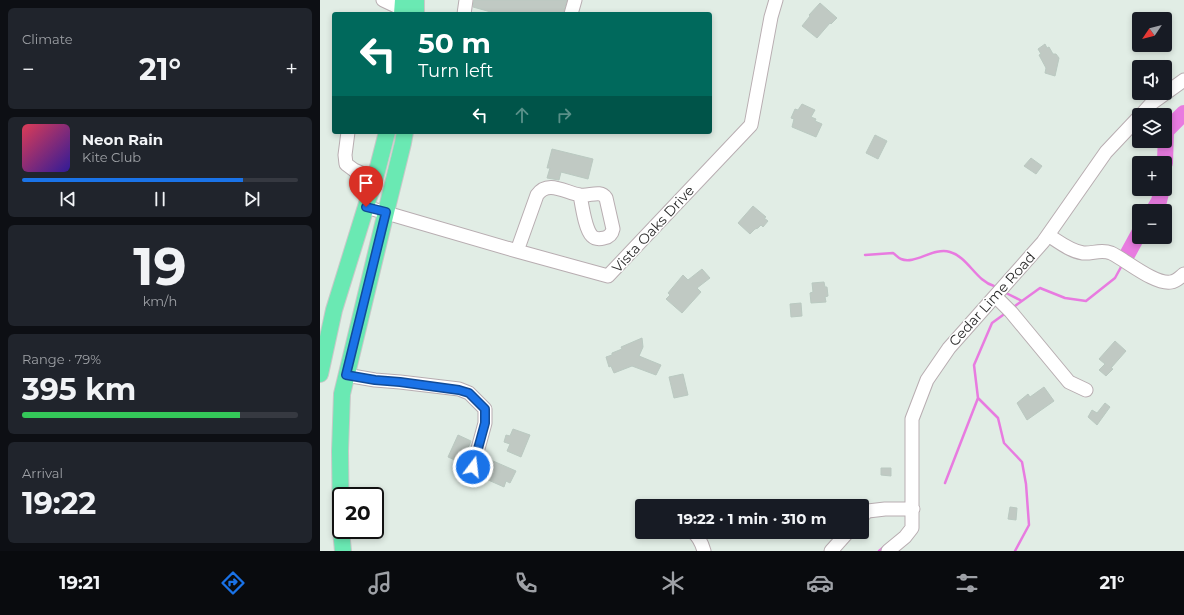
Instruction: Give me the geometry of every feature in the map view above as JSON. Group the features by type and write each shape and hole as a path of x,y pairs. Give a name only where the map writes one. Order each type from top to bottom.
{"main road":[{"path":"406,9 416,0"},
{"path":"320,374 334,310 375,179 386,134"},
{"path":"340,487 342,394 405,134"},
{"path":"342,539 343,551"}],"street":[{"path":"383,0 406,9"},
{"path":"464,12 466,0"},
{"path":"572,12 575,0"},
{"name":"Vista Oaks Drive","path":"366,207 608,276 751,125 771,17 776,0"},
{"name":"Cedar Lime Road","path":"1147,108 1184,80"},
{"name":"Cedar Lime Road","path":"888,551 905,537 912,528 912,419 927,380 948,348 1048,235 1106,152 1132,124"},
{"path":"348,134 345,155 346,164 354,170 375,179"},
{"path":"517,251 537,195 540,191 545,188 554,187 580,195"},
{"path":"1048,235 1068,248 1083,253 1101,251 1110,253 1153,278 1170,282 1177,280 1184,274"},
{"path":"994,296 1011,312 1069,382 1086,390"},
{"path":"346,375 459,390 469,393 485,409 485,423 473,467"},
{"path":"869,511 913,509"},
{"path":"699,539 704,551"},
{"path":"831,551 842,539"}],"building":[{"path":"474,0 567,0 564,12 491,12 473,7"},
{"path":"820,3 837,18 831,24 830,23 817,38 802,26 810,16 809,15"},
{"path":"1045,44 1047,48 1049,47 1053,54 1056,54 1059,58 1055,76 1045,73 1046,68 1039,55 1041,54 1038,49"},
{"path":"802,104 815,110 811,117 816,119 815,121 822,124 816,137 792,127 794,119 791,118 795,109 798,110"},
{"path":"875,135 887,141 878,159 866,153"},
{"path":"552,149 593,159 588,179 561,172 559,180 547,178 550,168 547,168"},
{"path":"1031,158 1042,166 1036,174 1024,166"},
{"path":"753,206 766,217 764,218 768,221 763,227 761,225 750,234 738,223"},
{"path":"702,269 710,278 697,288 701,292 682,313 666,299 670,295 668,293 683,275 688,280"},
{"path":"824,282 825,287 827,287 828,296 825,297 826,302 811,303 810,293 813,292 812,283"},
{"path":"801,303 802,316 791,317 790,304"},
{"path":"642,338 643,347 639,356 661,365 656,375 632,366 614,373 611,366 609,367 606,357 622,349 621,347"},
{"path":"1115,341 1126,351 1106,376 1099,370 1105,364 1099,359"},
{"path":"683,374 688,395 674,398 669,377"},
{"path":"1044,387 1054,401 1027,420 1017,403 1028,394 1030,397"},
{"path":"1105,403 1110,407 1097,425 1088,417 1092,410 1097,413"},
{"path":"513,429 530,435 521,457 507,451 510,444 504,442 506,435 510,436"},
{"path":"458,435 471,441 462,463 448,457"},
{"path":"484,457 516,471 510,483 506,481 504,487 486,479 486,477 478,473 481,469"},
{"path":"881,468 891,468 891,476 881,475"},
{"path":"1010,507 1017,508 1016,520 1008,519"}],"waterway":[{"path":"1165,156 1166,131 1184,113"},
{"path":"1157,204 1160,196"},
{"path":"1127,255 1133,244"},
{"path":"865,255 893,253 900,259 912,260 937,252 950,252 962,259 982,279 994,286"},
{"path":"1015,306 1040,288 1065,298 1086,301 1115,278 1121,267"},
{"path":"1006,293 1022,301"},
{"path":"1003,315 992,323 974,365 978,398 998,418 1004,443 1022,462 1026,484 1029,525 1015,551"},
{"path":"945,483 978,398"},
{"path":"879,551 885,546"}],"route":[{"path":"366,207 386,212 346,375 459,390 469,393 485,409 485,423 473,467"}]}
